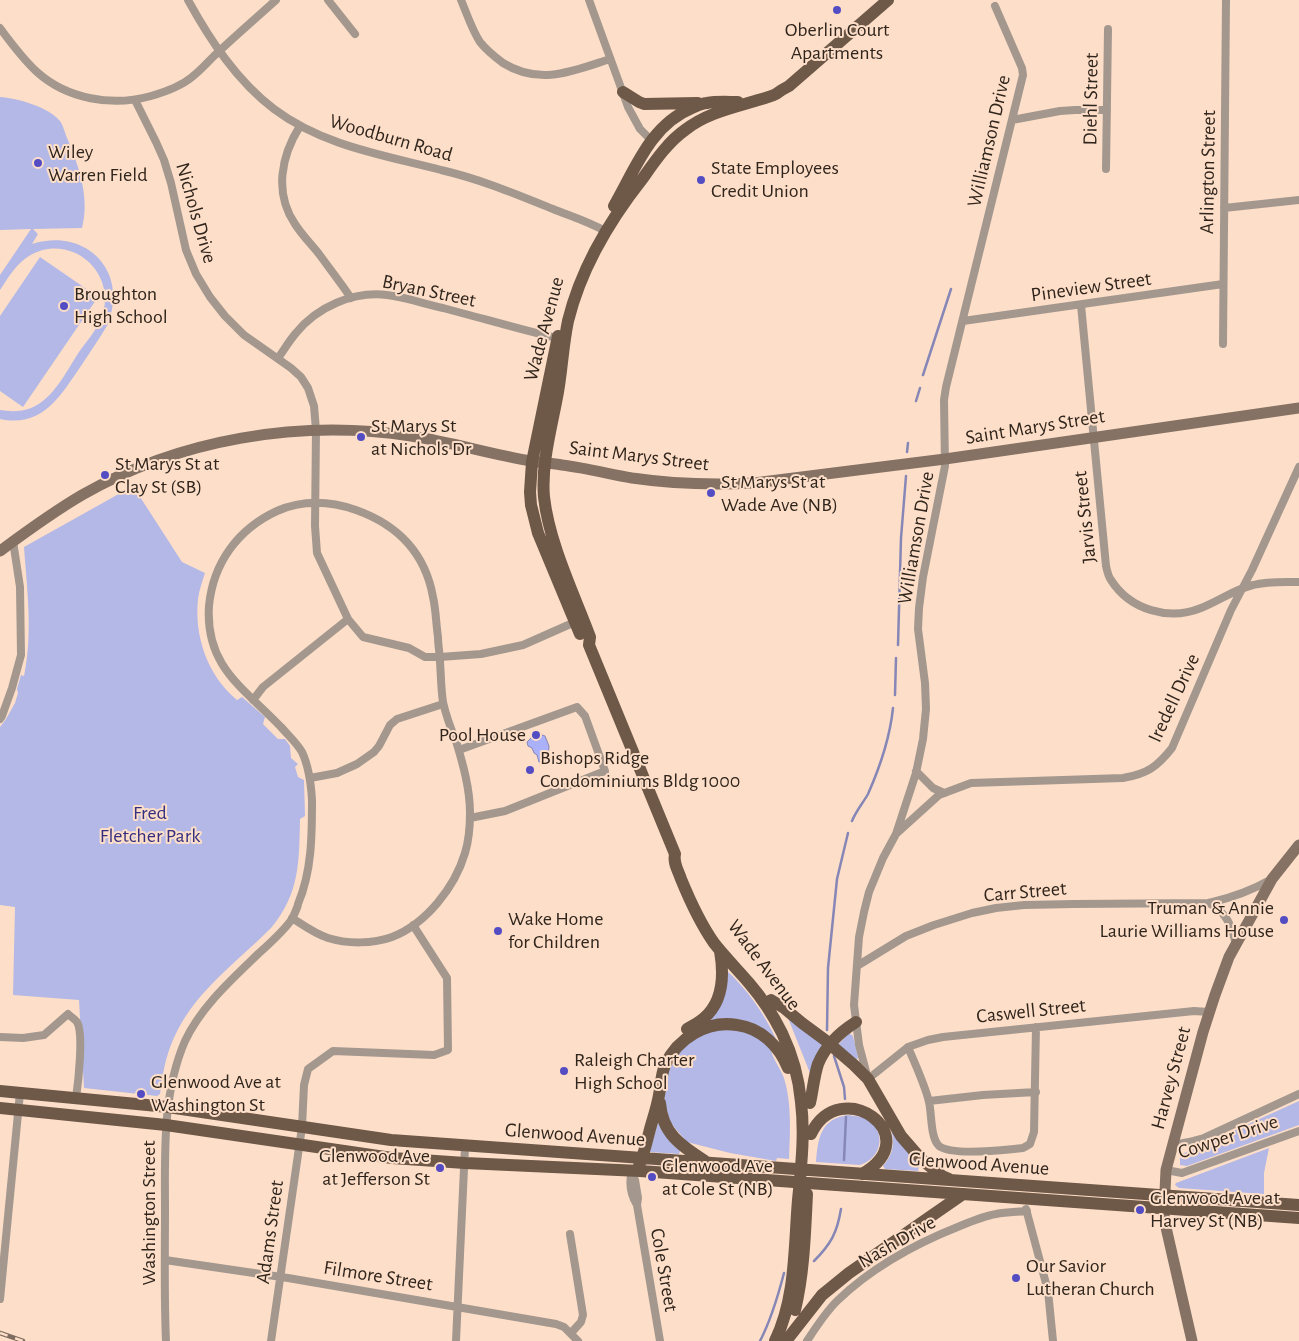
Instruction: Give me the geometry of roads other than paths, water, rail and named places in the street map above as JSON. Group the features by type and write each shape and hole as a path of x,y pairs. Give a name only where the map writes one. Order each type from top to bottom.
{"main road":[{"name":"Wade Avenue","path":"589,645 582,640 538,533 530,492 558,392 561,339 568,298 590,246 666,148 684,130 718,112 775,95 792,84 814,62 888,0"},
{"path":"623,92 644,104 706,103"},
{"name":"Wade Avenue","path":"603,229 651,140 663,126 674,117 706,103 752,102"},
{"path":"635,188 653,152 651,140 665,134 689,118 700,114 718,112"},
{"name":"Saint Marys Street","path":"0,551 40,521 83,495 117,478 160,460 204,446 280,432 350,430 412,436 539,462 631,478 723,485 764,482 945,460 1299,408"},
{"name":"Wade Avenue","path":"539,462 549,522 568,580 590,637 589,645 675,854 674,861 692,904 701,923 720,951 758,993 783,1034 793,1062 800,1090 802,1144 792,1282 786,1311 775,1341"},
{"name":"Harvey Street","path":"1192,1341 1165,1223 1166,1170 1209,1012 1229,957 1272,879 1299,845"},
{"name":"Wade Avenue","path":"675,854 681,857 702,908 713,927 771,1000 787,1027 806,1076 810,1103 811,1134 799,1292 785,1341"},
{"path":"637,1164 656,1072 662,1056 676,1037 704,1018 713,1008 722,985 723,975 720,951"},
{"path":"771,1000 784,1008 854,1064 868,1079 901,1136 921,1159 942,1176 953,1181"},
{"path":"810,1103 821,1057 830,1044 856,1022"},
{"path":"707,1162 686,1149 674,1138 667,1129 662,1117 659,1095 660,1082 665,1066 674,1050 686,1038 700,1030 728,1024 755,1030 768,1039 780,1052 785,1060 792,1083 800,1090"},
{"path":"862,1174 874,1168 884,1156 886,1148 886,1126 868,1079"},
{"name":"Glenwood Avenue","path":"0,1090 168,1107 390,1140 637,1164 920,1185 953,1181 1165,1202 1299,1218"},
{"path":"637,1164 659,1095"},
{"name":"Glenwood Avenue","path":"0,1108 166,1125 392,1158 465,1163 637,1164 707,1162 782,1174"},
{"path":"811,1134 819,1122 830,1113 849,1108 875,1117 881,1123 886,1137"},
{"path":"920,1185 923,1168 921,1159"},
{"name":"Glenwood Avenue","path":"822,1177 862,1174 963,1194 1024,1198 1299,1205"},
{"path":"785,1341 832,1286 963,1194"}],"street":[{"name":"Woodburn Road","path":"188,0 219,51 247,85 275,110 300,126 332,141 354,148 494,185 603,229"},
{"path":"0,28 34,69 63,90 102,100 136,100 182,84 192,78 276,0"},
{"path":"328,0 355,34"},
{"path":"461,0 476,34 486,49 502,62 520,71 537,75 556,75 610,59"},
{"path":"589,0 635,121 651,140"},
{"name":"Arlington Street","path":"1223,344 1226,0"},
{"name":"Williamson Drive","path":"868,1079 859,1045 854,1005 860,937 864,912 870,892 883,858 896,834 916,771 923,739 926,709 925,683 918,629 919,608 923,577 945,466 944,400 1023,75 1022,68 995,6"},
{"name":"Diehl Street","path":"1106,168 1108,29"},
{"name":"Nichols Drive","path":"136,100 164,160 186,250 196,274 210,297 226,316 244,335 278,358 301,377 312,398 316,430 315,526 317,553 348,619 362,637 409,648 425,657 440,657 481,654 523,645 575,622"},
{"path":"1012,120 1067,110 1107,110"},
{"path":"300,126 287,151 282,171 282,190 285,203 295,224 351,298"},
{"path":"1224,208 1299,200"},
{"name":"Pineview Street","path":"963,321 1223,284"},
{"name":"Bryan Street","path":"278,358 296,333 313,317 335,304 351,298 372,294 400,297 561,339"},
{"name":"Jarvis Street","path":"1081,305 1106,566 1109,578 1120,592 1134,604 1147,609 1161,613 1185,613 1201,608 1255,584 1299,582"},
{"name":"Iredell Drive","path":"896,834 939,795 971,783 1123,778 1149,771 1162,761 1172,748 1231,610 1299,467"},
{"name":"Washington Street","path":"166,1341 164,1161 168,1107 178,1059 192,1026 205,1008 271,942 292,918 308,875 311,853 312,814 310,778 301,751 286,732 229,676 216,653 210,632 209,605 214,581 221,562 233,544 251,527 274,513 294,505 316,502 346,506 371,515 390,526 417,553 427,575 433,595 443,704 467,783 470,809 469,837 465,855 454,882 428,914 392,937 355,942 324,937 292,918"},
{"path":"0,719 12,688 21,655 20,587 14,541"},
{"path":"252,700 263,687 348,619"},
{"path":"310,778 337,773 357,764 374,752 390,725 397,719 443,704"},
{"path":"458,750 577,707 586,716 606,771 505,811 470,818"},
{"path":"916,771 933,788 944,793"},
{"name":"Carr Street","path":"857,966 906,936 965,915 996,908 1024,905 1209,903 1254,889 1272,879"},
{"path":"1209,903 1219,909 1226,917 1232,928 1236,944"},
{"name":"Adams Street","path":"271,1341 302,1127 304,1085 308,1069 333,1052 434,1055 448,1050 447,978 413,925"},
{"name":"Caswell Street","path":"868,1079 908,1047 943,1037 1194,1011 1209,1012"},
{"path":"0,1038 23,1038 44,1035 68,1014 78,1022 80,1033 76,1098"},
{"path":"908,1047 929,1101 934,1137 938,1146 945,1150 967,1151 1023,1148 1030,1144 1034,1132 1036,1026"},
{"path":"929,1101 983,1094 1036,1092"},
{"path":"0,1299 20,1093"},
{"path":"1173,1145 1204,1138 1299,1094"},
{"name":"Cowper Drive","path":"1166,1170 1182,1173 1299,1131"},
{"path":"456,1341 465,1147"},
{"name":"Cole Street","path":"637,1164 630,1179 631,1189 637,1205 660,1341"},
{"path":"1024,1198 1048,1291 1053,1341"},
{"name":"Nash Drive","path":"807,1341 820,1321 837,1302 862,1280 888,1262 944,1232 983,1217 1027,1211"},
{"path":"570,1234 583,1314 581,1322 570,1333"},
{"name":"Filmore Street","path":"165,1260 458,1306 556,1324 564,1327 578,1341"}],"waterway":[{"path":"923,375 951,289"},
{"path":"916,401 920,388"},
{"path":"907,452 908,443"},
{"path":"898,645 901,538 906,476"},
{"path":"895,695 896,658"},
{"path":"852,821 868,794 877,773 887,741 893,708"},
{"path":"827,1030 828,968 837,879 848,833"},
{"path":"834,1056 844,1087 845,1099"},
{"path":"844,1160 846,1117"},
{"path":"814,1261 832,1238 841,1209"},
{"path":"760,1341 768,1325 784,1273"}],"railway":[{"path":"0,1333 23,1341"}],"place":[{"name":"Oberlin Court Apartments","path":"837,10"},
{"name":"Wiley Warren Field","path":"38,163"},
{"name":"State Employees Credit Union","path":"701,180"},
{"name":"Broughton High School","path":"64,306"},
{"name":"St Marys St at Nichols Dr","path":"361,437"},
{"name":"St Marys St at Clay St (SB)","path":"105,475"},
{"name":"St Marys St at Wade Ave (NB)","path":"711,493"},
{"name":"Pool House","path":"536,735"},
{"name":"Bishops Ridge Condominiums Bldg 1000","path":"530,770"},
{"name":"Truman & Annie Laurie Williams House","path":"1284,920"},
{"name":"Wake Home for Children","path":"498,931"},
{"name":"Raleigh Charter High School","path":"564,1071"},
{"name":"Glenwood Ave at Washington St","path":"141,1094"},
{"name":"Glenwood Ave at Jefferson St","path":"440,1168"},
{"name":"Glenwood Ave at Cole St (NB)","path":"652,1177"},
{"name":"Glenwood Ave at Harvey St (NB)","path":"1140,1210"},
{"name":"Our Savior Lutheran Church","path":"1016,1278"}],"park label":[{"name":"Fred Fletcher Park","path":"150,824"}]}
